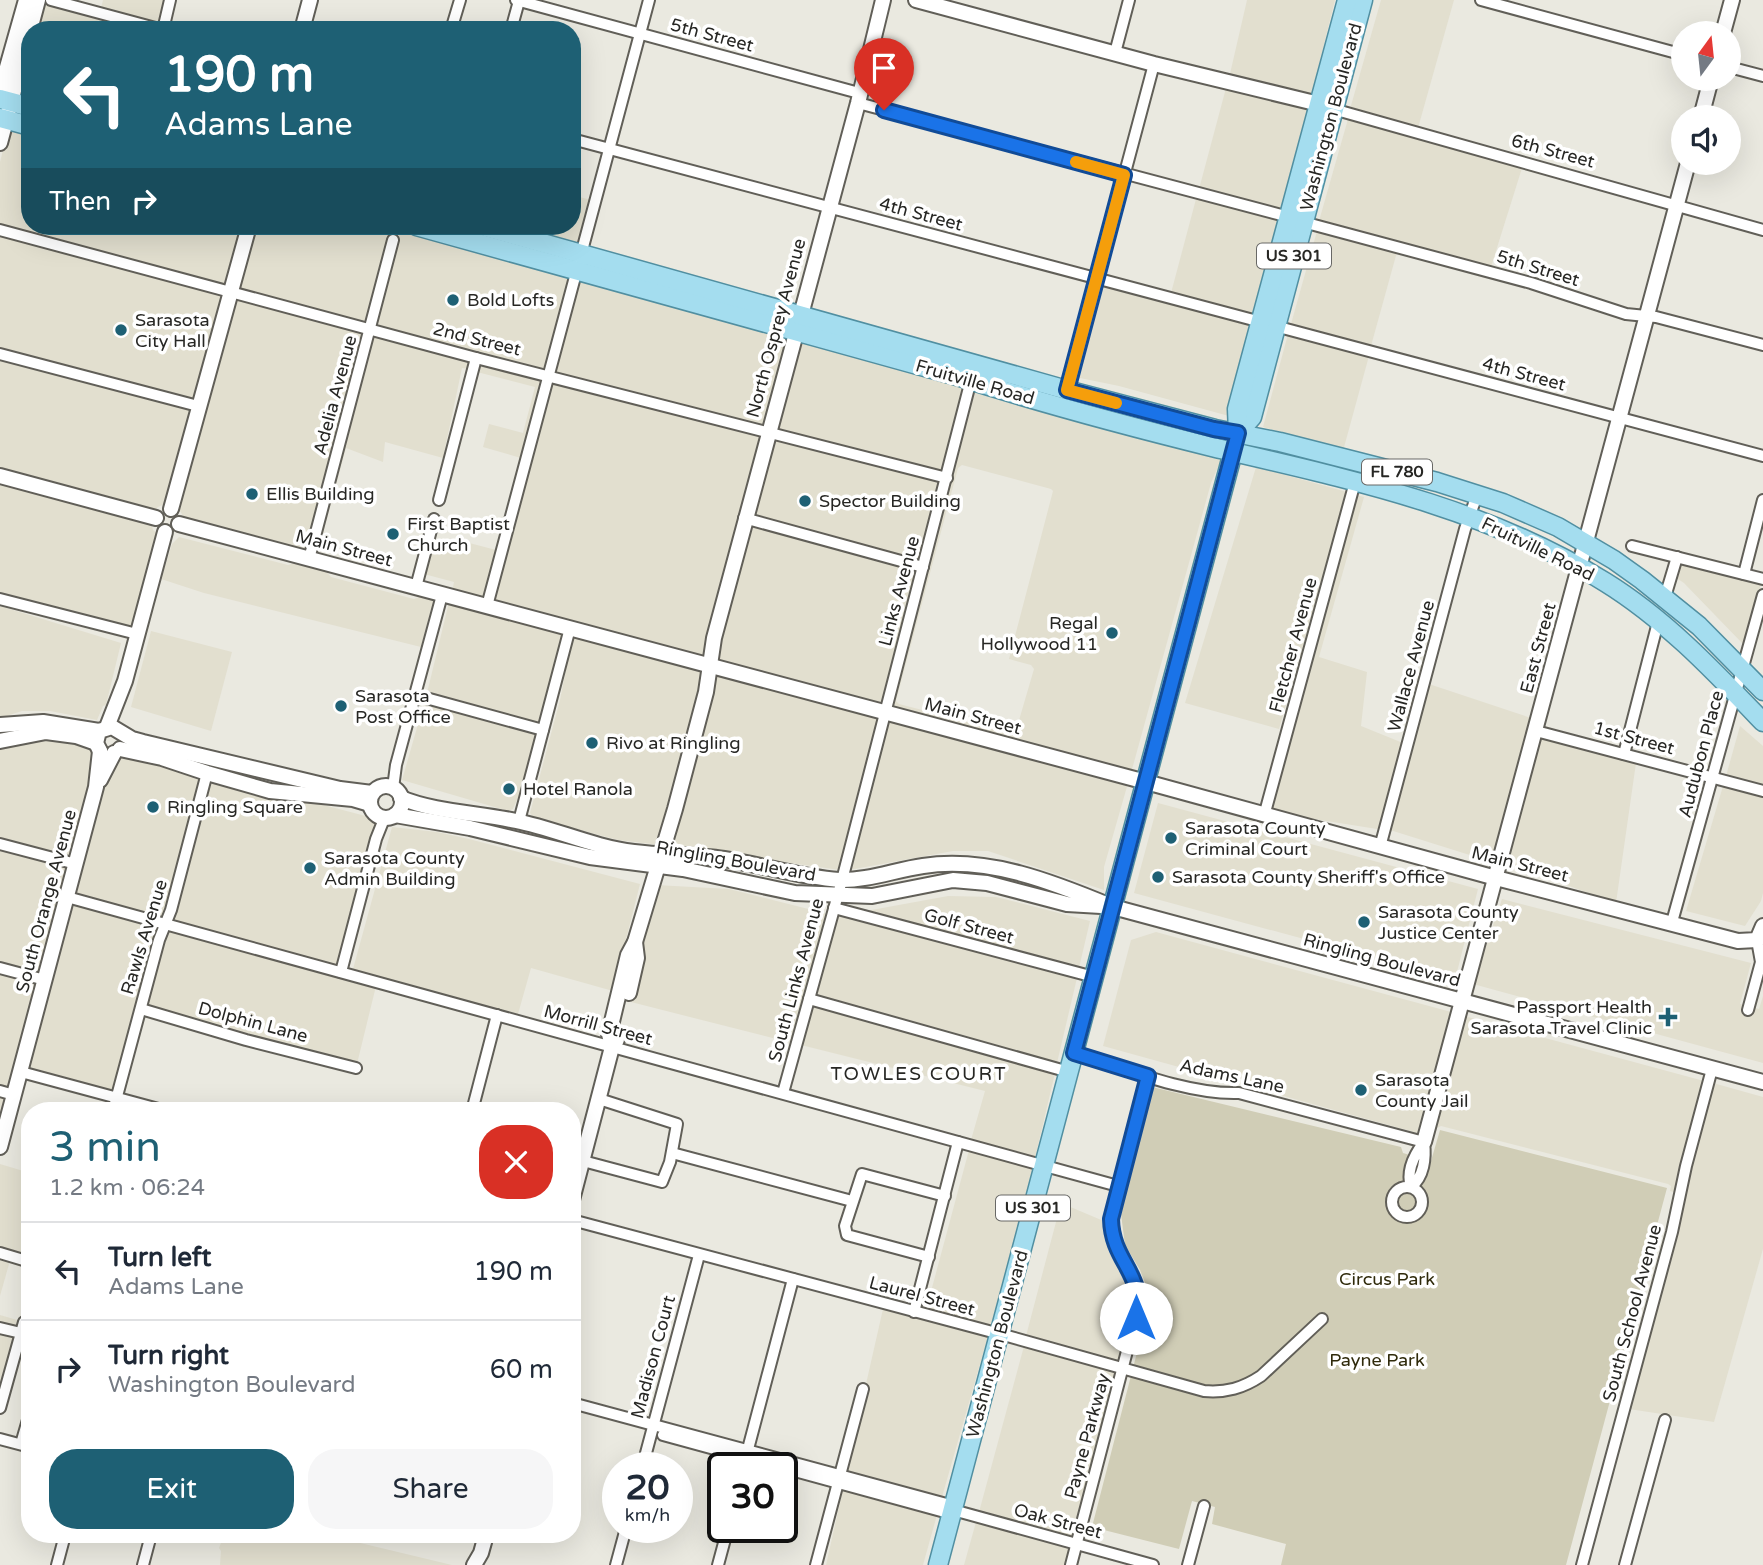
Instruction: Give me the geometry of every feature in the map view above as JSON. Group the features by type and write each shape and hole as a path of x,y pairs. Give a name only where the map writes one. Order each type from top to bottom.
{"main road":[{"name":"Washington Boulevard","path":"939,1565 1238,433 1237,409 1268,324 1326,107 1348,0"},
{"name":"Washington Boulevard","path":"1296,220 1313,128 1326,107 1363,0"},
{"path":"3,106 21,107"},
{"path":"3,106 21,119"},
{"name":"Fruitville Road","path":"457,235 579,262 973,372 1067,390 1214,429 1437,482 1477,495 1541,519 1614,559 1699,626 1763,691"},
{"name":"Fruitville Road","path":"506,235 579,262"},
{"name":"Fruitville Road","path":"973,372 1041,402 1418,498 1532,542 1605,582 1658,622 1691,649 1763,722"}],"street":[{"path":"21,21 26,0"},
{"path":"32,21 38,0"},
{"path":"51,0 129,21"},
{"path":"95,12 98,0"},
{"path":"165,21 170,0"},
{"path":"304,21 310,0"},
{"path":"454,21 460,0"},
{"path":"513,21 517,0"},
{"name":"5th Street","path":"517,0 640,33 1124,175 1531,283 1626,314 1656,317 1763,345"},
{"path":"487,606 649,0"},
{"name":"North Osprey Avenue","path":"581,1168 637,958 635,942 703,704 714,638 744,518 830,208 883,0"},
{"name":"6th Street","path":"916,0 1326,107 1763,230"},
{"path":"1115,54 1129,0"},
{"path":"1481,0 1671,51"},
{"path":"1726,21 1732,0"},
{"path":"0,143 3,106 21,23"},
{"path":"3,106 21,55"},
{"path":"1067,390 1154,64"},
{"path":"1741,70 1763,76"},
{"name":"4th Street","path":"581,141 1763,456"},
{"name":"East Street","path":"1411,1187 1419,1181 1426,1156 1424,1142 1444,1066 1685,175"},
{"name":"2nd Street","path":"0,230 476,358 947,478"},
{"path":"171,509 247,235"},
{"name":"Adelia Avenue","path":"309,559 393,240"},
{"path":"0,354 198,406"},
{"path":"439,500 476,358"},
{"name":"Links Avenue","path":"884,713 973,372"},
{"path":"0,476 156,518"},
{"name":"Fletcher Avenue","path":"1264,816 1354,482"},
{"name":"Wallace Avenue","path":"1380,846 1477,495"},
{"path":"1744,574 1763,500"},
{"path":"163,509 171,509 178,513 179,524 175,530 165,532 157,526 156,518 163,509"},
{"path":"744,518 923,567"},
{"path":"416,587 434,519"},
{"name":"Main Street","path":"179,524 1496,878 1738,941 1757,940"},
{"name":"South Orange Avenue","path":"0,1147 7,1093 21,1072 165,532"},
{"path":"1632,545 1763,579"},
{"path":"1665,597 1677,557"},
{"path":"341,972 376,839 390,817 402,806 397,793 396,765 442,595"},
{"name":"Audubon Place","path":"1672,922 1763,595"},
{"path":"0,599 137,634"},
{"path":"1624,754 1658,622"},
{"path":"519,821 570,628"},
{"path":"415,695 543,730"},
{"name":"South Links Avenue","path":"783,1093 842,880 884,713"},
{"path":"0,725 43,722 110,740 207,774 271,791 371,799 384,786 397,793"},
{"name":"1st Street","path":"1536,730 1763,791"},
{"path":"0,741 46,732 138,741 340,789 371,799"},
{"name":"Rawls Avenue","path":"116,1102 207,774"},
{"name":"Ringling Boulevard","path":"397,793 422,805 519,821 596,844 634,852 683,869 836,902 953,880 987,883 1067,904 1113,907"},
{"path":"371,799 375,815 390,817"},
{"name":"Ringling Boulevard","path":"390,817 459,826 590,857 724,859 804,876 842,880 922,866 954,863 985,866 1067,888 1113,907 1763,1082"},
{"path":"0,844 76,864"},
{"name":"Morrill Street","path":"67,897 1118,1186"},
{"name":"Golf Street","path":"836,902 1094,977"},
{"path":"1748,1010 1761,962 1757,940 1763,926"},
{"path":"0,968 45,980"},
{"path":"809,999 1069,1072"},
{"name":"Dolphin Lane","path":"141,1009 246,1040 356,1068"},
{"path":"474,1102 498,1015"},
{"name":"Adams Lane","path":"1074,1053 1148,1076 1213,1092 1239,1093 1424,1142"},
{"name":"South School Avenue","path":"1582,1565 1670,1239 1712,1069"},
{"path":"21,1072 132,1102"},
{"name":"Payne Parkway","path":"1071,1565 1136,1318 1139,1296 1136,1284 1120,1258 1111,1234 1111,1219 1148,1076"},
{"path":"583,1161 662,1182 672,1153 677,1124 675,1122 598,1099"},
{"path":"914,1312 958,1142"},
{"path":"672,1153 852,1201"},
{"path":"929,1257 847,1235 845,1226 860,1175 863,1173 945,1195"},
{"name":"Laurel Street","path":"581,1222 1204,1391 1239,1388 1261,1376 1322,1319"},
{"path":"0,1254 21,1260"},
{"name":"Madison Court","path":"646,1452 699,1255"},
{"path":"748,1452 793,1279"},
{"path":"0,1328 21,1327"},
{"path":"0,1409 5,1370 21,1330"},
{"path":"816,1565 863,1389"},
{"path":"581,1406 653,1428"},
{"path":"581,1412 653,1428"},
{"path":"1625,1565 1665,1420"},
{"name":"Oak Street","path":"653,1428 725,1452"},
{"path":"0,1439 21,1445"},
{"name":"Oak Street","path":"798,1470 840,1479 1153,1565"},
{"path":"1188,1565 1204,1506"},
{"path":"57,1565 63,1543"},
{"path":"143,1565 149,1543"},
{"path":"474,1565 475,1543"},
{"path":"474,1565 484,1543"},
{"path":"616,1565 622,1543"},
{"path":"718,1565 724,1543"}],"shaded area":[{"path":"103,0 166,0 160,21 101,8"},
{"path":"1247,0 1335,0 1311,97 1229,78"},
{"path":"1381,0 1454,0 1418,128 1350,109"},
{"path":"42,3 107,21 37,21"},
{"path":"1226,88 1308,108 1282,210 1199,189"},
{"path":"1348,119 1522,168 1491,267 1319,221"},
{"path":"9,126 21,129 21,230 0,224 0,162"},
{"path":"581,197 591,200 578,247 535,235 581,235"},
{"path":"1196,199 1279,220 1255,315 1171,293"},
{"path":"1317,231 1397,252 1371,346 1291,324"},
{"path":"0,235 225,296 195,400 0,348"},
{"path":"40,235 242,235 228,286"},
{"path":"252,235 390,235 367,323 237,289"},
{"path":"399,235 430,235 571,274 546,369 376,326"},
{"path":"580,276 790,335 765,425 555,372"},
{"path":"1099,285 1253,325 1229,416 1075,377"},
{"path":"233,299 365,333 306,553 185,520 178,507"},
{"path":"1288,334 1369,356 1343,451 1263,427"},
{"path":"374,336 470,362 468,369 462,368 443,458 385,442 383,462 346,448 317,556 315,555"},
{"path":"799,337 966,384 944,472 774,428"},
{"path":"0,359 192,410 167,503 153,512 0,470"},
{"path":"479,364 543,379 484,600 452,592 454,582 424,574 433,540 456,546 458,540 496,550 521,458 483,447 489,424 523,433 535,387 477,372"},
{"path":"552,382 762,435 706,660 493,602"},
{"path":"975,387 1221,460 1211,483 1131,773 890,709","holes":["962,465 1053,491 1009,659 1031,665 1034,669 1015,734 899,704 896,701 958,468"]},
{"name":"Spector Building","path":"771,438 942,482 920,561 750,515"},
{"path":"1256,467 1347,492 1279,729 1185,703"},
{"path":"0,481 151,522 153,530 159,535 133,628 0,594"},
{"path":"1356,495 1364,497 1319,657 1367,672 1361,726 1403,743 1380,828 1377,829 1270,812"},
{"path":"748,525 917,571 881,707 715,663"},
{"path":"179,537 288,565 298,562 326,571 331,577 414,599 429,597 435,603 421,647 204,593 161,579 172,544"},
{"path":"1680,563 1761,584 1744,645 1675,577"},
{"path":"449,602 564,632 540,724 427,693"},
{"path":"0,606 121,643 106,705 97,720 50,711 22,711 0,718"},
{"path":"151,631 232,652 211,731 131,707"},
{"path":"573,634 704,671 660,845 618,840 534,818 530,813 560,700"},
{"path":"713,673 879,717 840,870 669,846"},
{"path":"1429,684 1534,719 1492,862 1390,830"},
{"path":"424,703 537,734 527,777 513,809 508,811 402,780"},
{"path":"888,719 1128,783 1104,867 1104,890 988,851 953,851 849,870"},
{"path":"1740,726 1763,746 1763,786 1726,776"},
{"path":"53,734 111,753 381,820 341,971 377,982 356,1068 141,1009 117,1098 21,1072 0,1147 0,741"},
{"path":"1539,737 1636,763 1616,903 1505,863"},
{"path":"1723,786 1763,796 1763,893 1745,926 1686,911"},
{"path":"1158,803 1478,889 1455,980 1134,893"},
{"path":"392,827 469,839 640,884 613,991 531,968 518,1014 353,969"},
{"path":"656,885 729,889 828,914 792,1043 631,1002 642,959 640,943"},
{"path":"948,896 996,897 1090,921 1079,968 866,911"},
{"path":"1502,899 1751,963 1740,1004 1759,1009 1763,996 1763,1063 1473,984"},
{"path":"837,916 1077,978 1057,1063 815,996"},
{"path":"1156,932 1455,1013 1421,1134 1103,1046 1131,940"},
{"path":"812,1006 1055,1073 1035,1158 971,1140 985,1091 801,1045"},
{"path":"1464,1016 1704,1081 1677,1193 1670,1191 1671,1186 1668,1184 1441,1126 1437,1128 1434,1137 1430,1137"},
{"path":"1713,1083 1763,1097 1763,1249 1714,1422 1629,1409"},
{"path":"969,1150 1033,1168 991,1326 926,1310"},
{"path":"0,1164 21,1170 21,1260 11,1257 0,1296"},
{"path":"1061,1203 1106,1222 1116,1260 1132,1286 1133,1309 1120,1363 1026,1336"},
{"path":"883,1309 988,1336 942,1497 847,1471 869,1386 866,1384"},
{"path":"0,1315 21,1321 21,1333 0,1408"},
{"path":"1024,1346 1117,1373 1074,1538 979,1512"},
{"path":"843,1489 937,1515 923,1565 826,1565"},
{"path":"976,1522 1071,1548 1067,1565 964,1565"},
{"path":"221,1543 360,1543 452,1565 220,1565"}],"green space":[{"name":"Payne Park","path":"1152,1087 1401,1147 1403,1153 1431,1161 1440,1130 1667,1188 1566,1565 1281,1565 1286,1544 1212,1524 1215,1507 1192,1501 1179,1549 1092,1527 1151,1298 1140,1270 1125,1245 1121,1214"}],"slow traffic":[{"path":"1076,162 1124,175 1067,390 1116,403"}],"place":[{"name":"Bold Lofts","path":"453,300"},
{"name":"Sarasota City Hall","path":"121,330"},
{"name":"Ellis Building","path":"252,494"},
{"name":"Spector Building","path":"805,501"},
{"name":"First Baptist Church","path":"393,534"},
{"name":"Regal Hollywood 11","path":"1112,633"},
{"name":"Sarasota Post Office","path":"341,706"},
{"name":"Rivo at Ringling","path":"592,743"},
{"name":"Hotel Ranola","path":"509,789"},
{"name":"Ringling Square","path":"153,807"},
{"name":"Sarasota County Criminal Court","path":"1171,838"},
{"name":"Sarasota County Admin Building","path":"310,868"},
{"name":"Sarasota County Sheriff's Office","path":"1158,877"},
{"name":"Sarasota County Justice Center","path":"1364,922"},
{"name":"Passport Health Sarasota Travel Clinic","path":"1668,1017"},
{"name":"Sarasota County Jail","path":"1361,1090"}],"district":[{"name":"TOWLES COURT","path":"919,1074"}],"route":[{"path":"884,110 1124,175 1067,390 1238,433 1074,1053 1148,1076 1111,1219 1111,1234 1120,1258 1136,1284 1139,1296 1136,1318"}],"park label":[{"name":"Circus Park","path":"1387,1279"}]}
